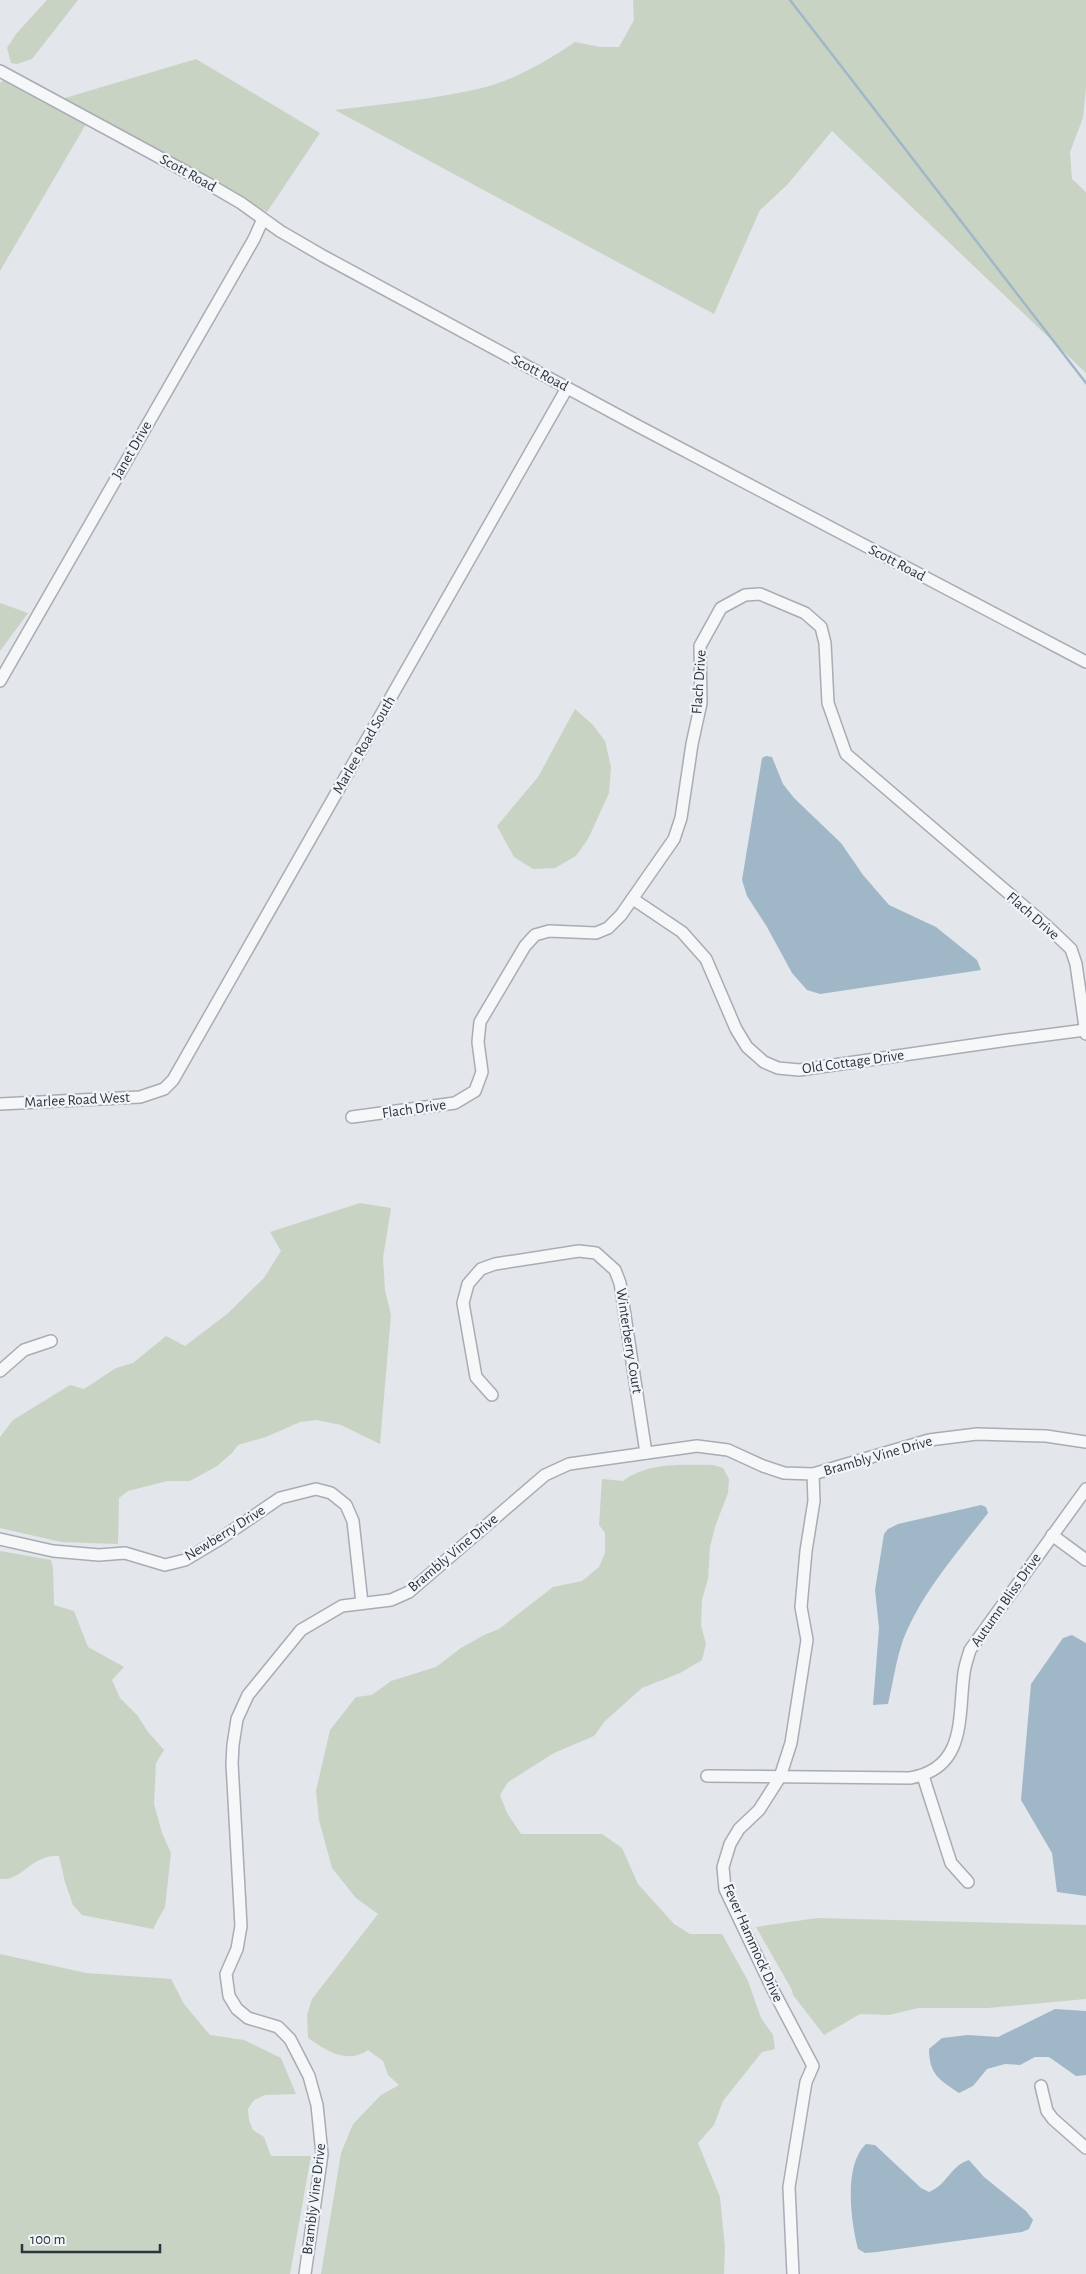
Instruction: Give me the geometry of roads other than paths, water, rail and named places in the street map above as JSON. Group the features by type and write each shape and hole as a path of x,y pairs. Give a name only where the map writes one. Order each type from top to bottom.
{"street":[{"name":"Scott Road","path":"0,71 205,182 323,256 567,388 1086,662"},
{"name":"Janet Drive","path":"0,681 254,239 263,219"},
{"name":"Marlee Road South","path":"153,1094 169,1085 177,1075 567,388"},
{"name":"Flach Drive","path":"352,1117 455,1102 475,1091 482,1072 478,1042 480,1022 525,946 536,935 549,931 596,933 608,928 622,915 674,840 681,818 692,744 701,703 700,646 721,608 746,595 760,594 805,613 821,627 825,643 828,704 846,754 1048,927 1070,949 1076,964 1086,1034"},
{"name":"Old Cottage Drive","path":"633,899 682,932 700,952 706,959 736,1029 747,1048 764,1062 778,1068 799,1070 1085,1030"},
{"name":"Marlee Road West","path":"0,1104 140,1097 153,1094"},
{"name":"Winterberry Court","path":"492,1395 476,1377 463,1303 468,1284 481,1269 495,1264 579,1251 596,1253 615,1270 620,1283 646,1453"},
{"path":"0,1372 24,1350 51,1341"},
{"name":"Brambly Vine Drive","path":"305,2274 322,2154 317,2104 309,2076 290,2039 278,2027 248,2018 237,2009 229,1996 226,1983 226,1974 237,1949 241,1926 233,1745 237,1719 248,1695 301,1630 342,1606 391,1600 409,1592 545,1475 569,1464 697,1446 728,1450 763,1466 784,1473 814,1474 929,1440 977,1434 1046,1436 1086,1442"},
{"name":"Fever Hammock Drive","path":"793,2274 789,2187 806,2082 813,2066 772,1988 725,1889 723,1867 730,1844 740,1829 759,1810 780,1777 791,1744 807,1640 801,1607 806,1551 814,1501 814,1474"},
{"name":"Newberry Drive","path":"0,1539 53,1551 99,1555 126,1553 165,1564 185,1560 199,1552 280,1498 316,1489 331,1493 346,1505 353,1521 362,1604"},
{"name":"Autumn Bliss Drive","path":"707,1776 910,1778 923,1776 946,1761 956,1745 964,1670 970,1650 1086,1489"},
{"path":"1052,1535 1086,1560"},
{"path":"923,1776 951,1863 968,1882"},
{"path":"1041,2086 1047,2111 1053,2119 1086,2148"}],"water":[{"path":"766,756 772,757 783,784 794,798 841,843 863,875 889,905 936,927 977,960 981,970 820,994 807,990 792,973 767,927 747,896 742,880 762,758"},
{"path":"981,1505 986,1507 988,1513 930,1589 911,1622 896,1664 888,1704 873,1705 879,1628 875,1590 884,1534 888,1529 898,1524"},
{"path":"1072,1635 1086,1643 1086,1896 1057,1892 1052,1853 1021,1800 1031,1684 1063,1638"},
{"path":"1055,2009 1086,2011 1086,2075 1076,2076 1049,2057 1035,2057 1020,2065 1005,2064 987,2069 973,2086 959,2093 941,2080 933,2071 929,2049 942,2038 968,2035 998,2037"},
{"path":"866,2144 875,2145 921,2188 929,2192 940,2185 957,2167 969,2160 984,2177 1026,2211 1033,2220 1029,2229 1022,2232 865,2253 858,2249 851,2209 851,2194 854,2165 859,2153"}],"waterway":[{"path":"790,0 1086,383"}]}
